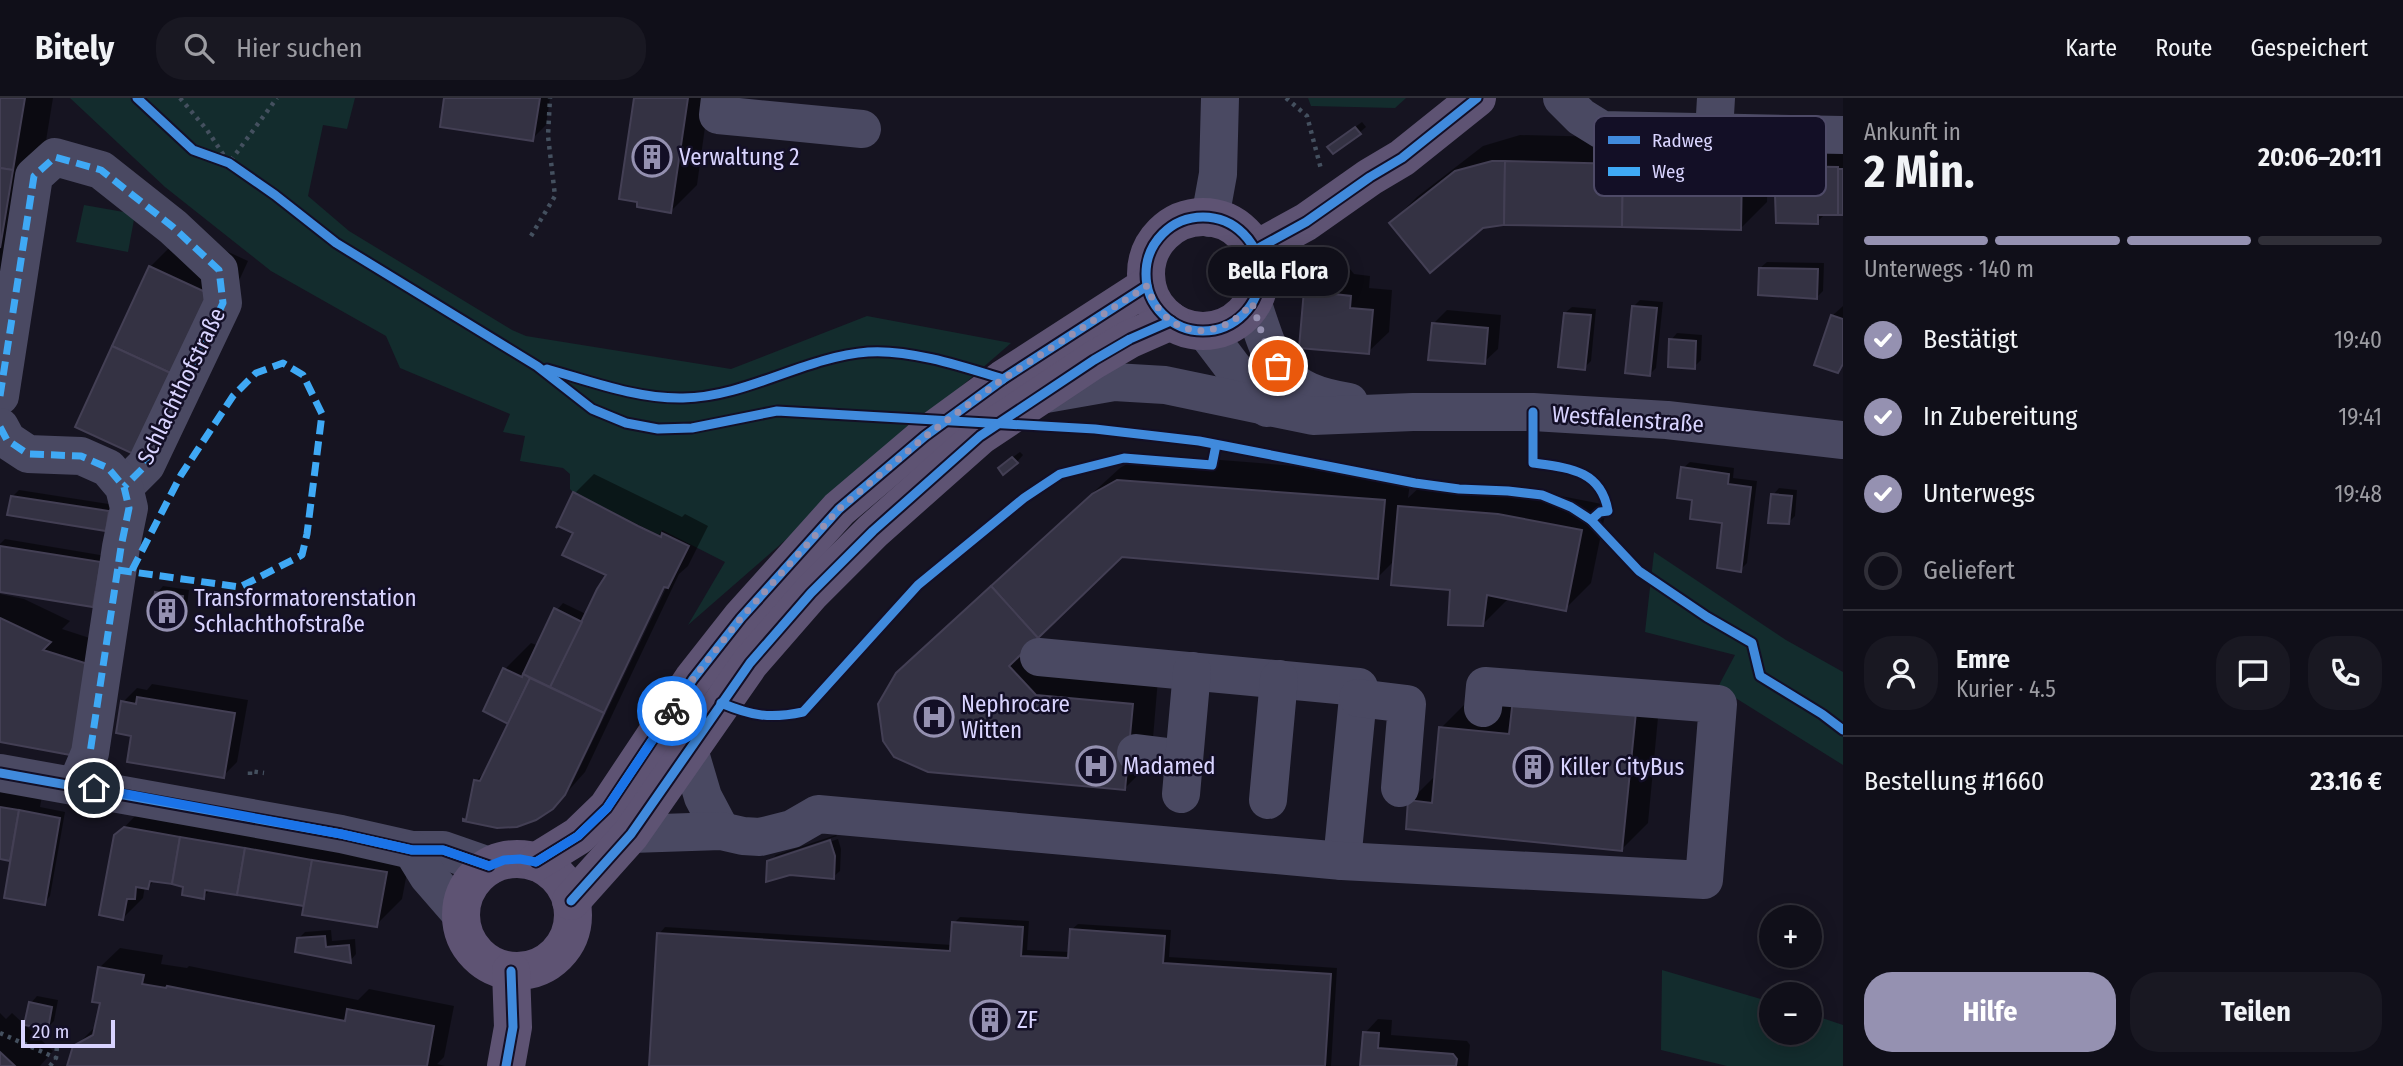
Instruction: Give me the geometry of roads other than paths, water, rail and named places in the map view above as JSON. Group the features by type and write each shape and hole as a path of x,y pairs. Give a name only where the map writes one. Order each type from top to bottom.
{"main road":[{"path":"1255,250 1306,222 1402,158 1477,98"},
{"path":"536,862 578,836 607,808 693,679 741,618 839,509 926,436 1036,378 1121,345 1189,326 1224,327 1241,318 1252,303 1259,286 1260,268 1255,250 1244,234 1228,223 1210,218 1192,218 1175,225 1162,235 1152,251 1147,268 1147,286 1152,299 1160,312 1189,326"},
{"path":"571,901 631,834 690,753 750,663 811,593 873,531 980,436 1036,378 1147,286"},
{"path":"504,860 536,862 558,877 571,901 573,920 560,950 538,966 511,971 488,963 471,947 463,932 461,914 469,887 489,866 504,860"},
{"path":"506,1066 513,1027 511,971"}],"street":[{"path":"720,98 718,115 862,129"},
{"path":"1210,218 1219,174 1220,98"},
{"path":"1562,98 1581,117 1594,125"},
{"name":"Schlachthofstraße","path":"0,396 34,176 55,157 101,170 173,227 219,270 223,303 146,465 124,487"},
{"name":"Westfalenstraße","path":"1252,303 1268,352 1288,380 1320,397 1413,412"},
{"path":"1189,326 1267,408"},
{"name":"Westfalenstraße","path":"1036,378 1165,386 1313,416 1413,412 1533,412 1667,420 1843,440"},
{"name":"Schlachthofstraße","path":"0,427 7,440 28,454 81,456 108,468 124,487 129,508 105,659 83,769"},
{"path":"1040,657 1359,687 1342,861"},
{"path":"1136,753 1182,776 1192,671"},
{"path":"1268,800 1279,679"},
{"path":"631,834 721,831 760,837 792,829 818,814 1342,861 1704,880 1718,704 1485,686 1483,708"},
{"path":"1357,698 1407,704 1400,788"},
{"path":"690,753 702,797 721,831"},
{"path":"0,773 83,769 412,850 443,850 489,866"},
{"path":"412,850 428,876 461,914"}],"place":[{"name":"Verwaltung 2","path":"652,157"},
{"name":"Bella Flora","path":"1278,366"},
{"name":"Transformatorenstation Schlachthofstraße","path":"167,611"},
{"name":"Nephrocare Witten","path":"934,717"},
{"name":"Madamed","path":"1096,766"},
{"name":"Killer CityBus","path":"1533,767"},
{"name":"ZF","path":"990,1020"}]}
